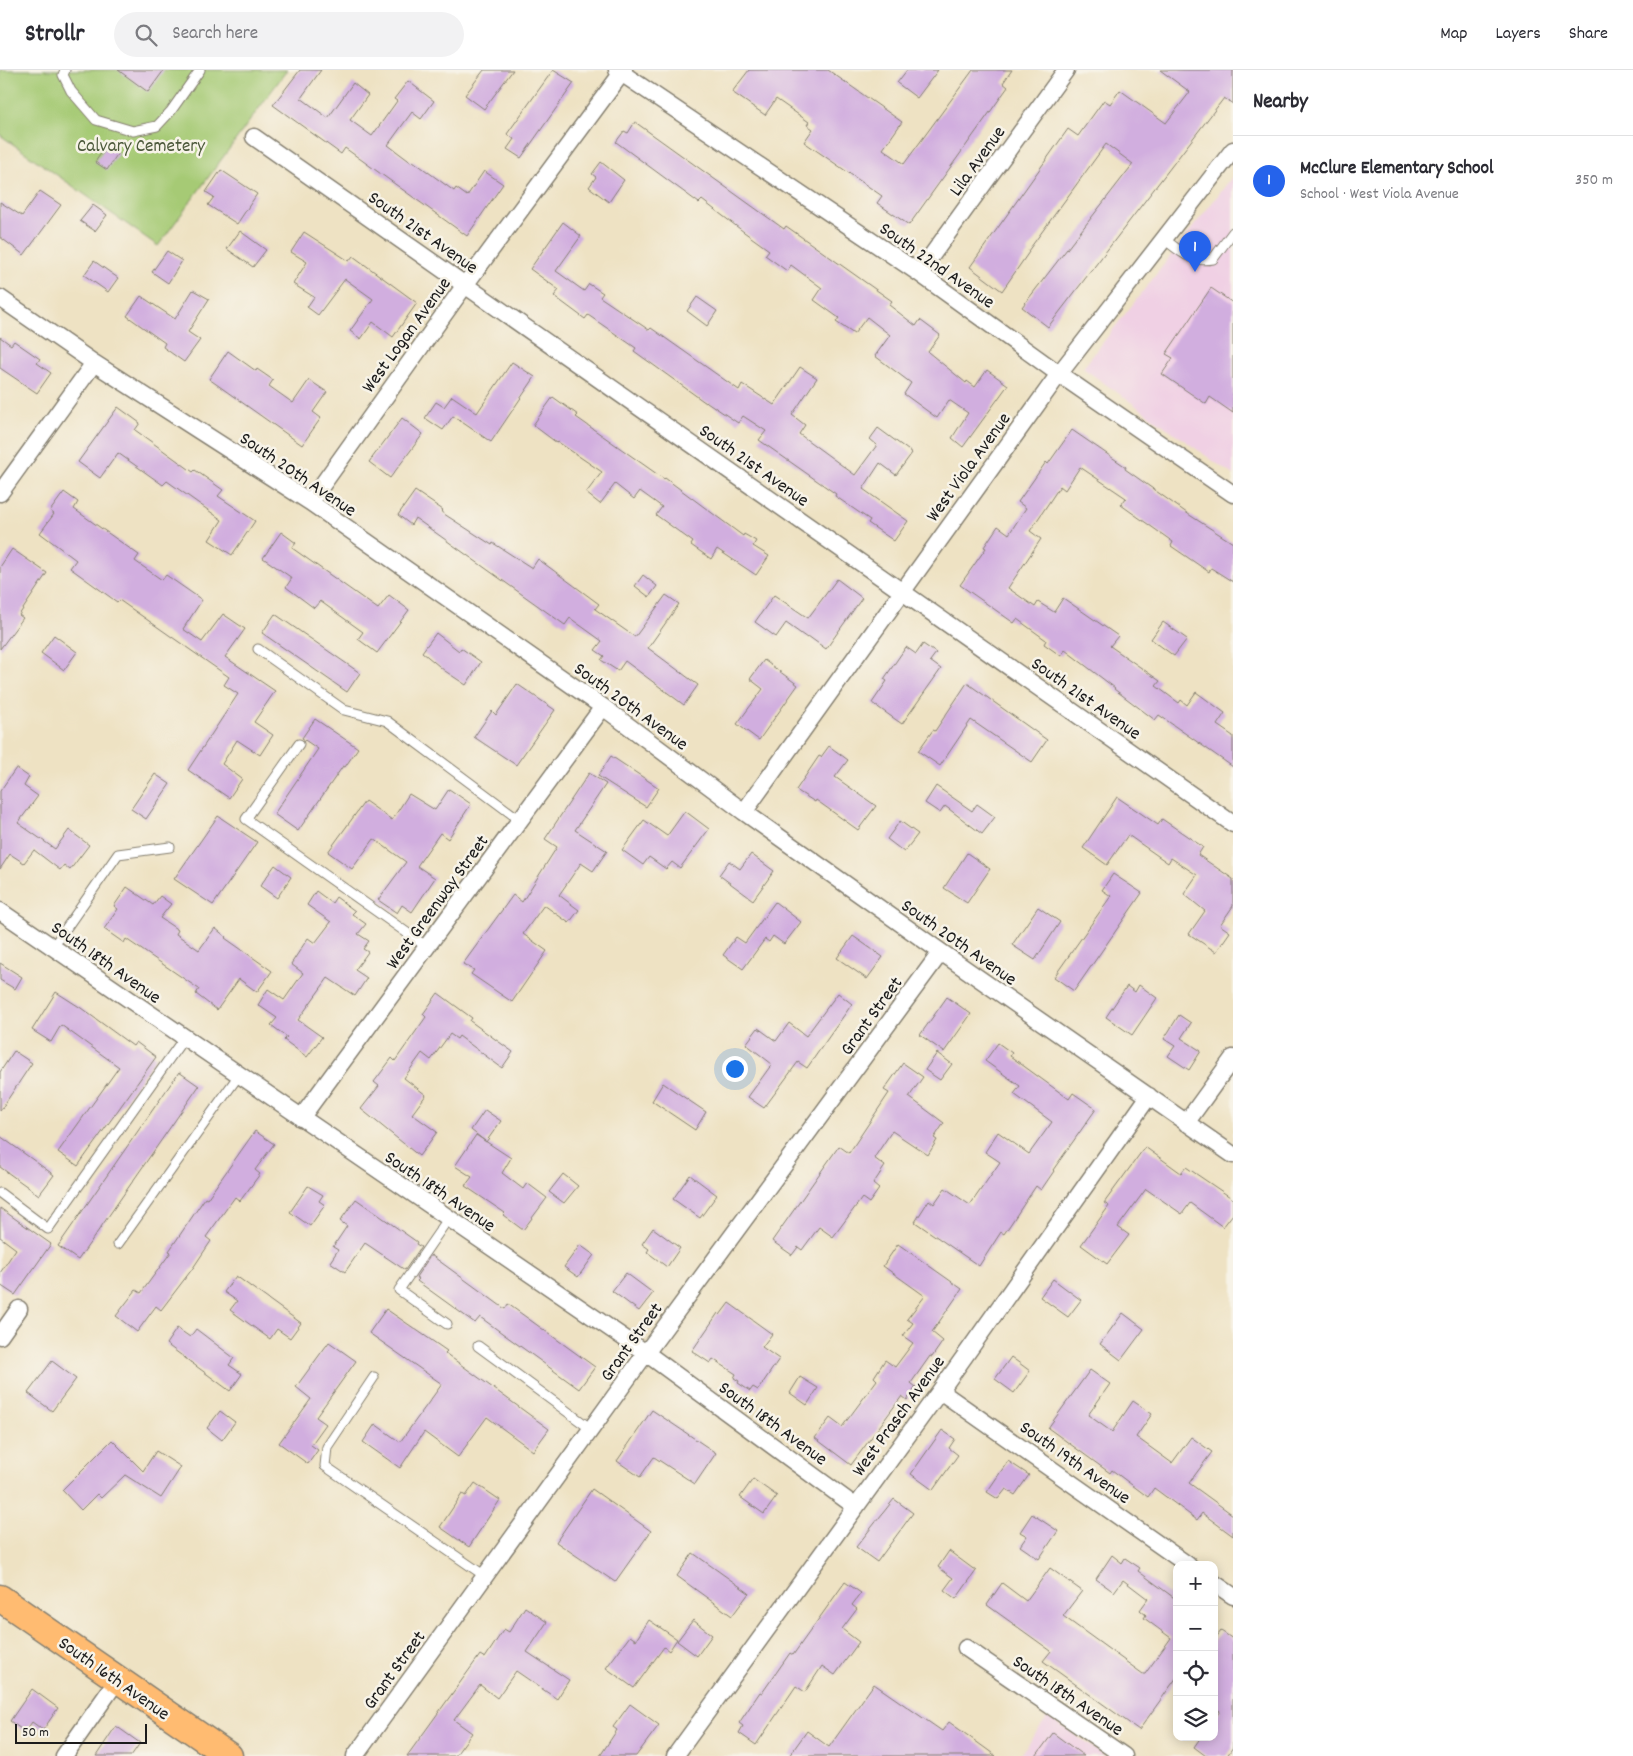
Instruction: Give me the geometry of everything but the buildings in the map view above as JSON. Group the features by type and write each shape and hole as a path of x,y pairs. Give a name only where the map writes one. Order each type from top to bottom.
{"main road":[{"name":"South 16th Avenue","path":"0,1598 229,1756"}],"street":[{"name":"Lila Avenue","path":"919,273 1066,70"},
{"name":"South 22nd Avenue","path":"621,71 919,273 1059,374 1233,494"},
{"name":"West Logan Avenue","path":"310,502 621,71"},
{"name":"South 21st Avenue","path":"254,137 1233,824"},
{"name":"West Viola Avenue","path":"744,812 901,591 1059,374 1233,150"},
{"name":"South 20th Avenue","path":"0,298 94,363 310,502 603,707 744,812 941,952 1233,1154"},
{"path":"0,493 94,363"},
{"name":"West Greenway Street","path":"301,1118 603,707"},
{"name":"South 18th Avenue","path":"0,911 646,1353 856,1508"},
{"name":"Grant Street","path":"355,1756 646,1353 941,952"},
{"path":"1186,1122 1233,1058"},
{"name":"West Prasch Avenue","path":"683,1753 1149,1096"},
{"path":"0,1336 19,1309"},
{"name":"South 19th Avenue","path":"940,1391 1182,1561"},
{"path":"1218,1586 1233,1596"},
{"name":"South 18th Avenue","path":"966,1648 1124,1756"},
{"path":"64,1756 118,1679"}],"lane":[{"path":"65,70 63,75 71,91 96,120 133,131 157,126 200,70"},
{"path":"1164,239 1193,259 1202,261 1213,259 1233,232"},
{"path":"258,649 344,710 387,721 520,820"},
{"path":"299,744 246,819 427,947"},
{"path":"53,947 118,854 170,846"},
{"path":"0,1193 48,1229 184,1038"},
{"path":"118,1244 239,1075"},
{"path":"447,1324 399,1290 448,1218"},
{"path":"478,1346 591,1429"},
{"path":"374,1378 327,1447 325,1466 485,1576"}],"shaded area":[{"path":"1233,176 1233,475 1083,368"},
{"path":"1048,1716 1105,1756 1020,1756"}],"green space":[{"name":"Calvary Cemetery","path":"0,70 287,70 158,246 0,135"}],"place":[{"name":"McClure Elementary School","path":"1195,272"}]}
